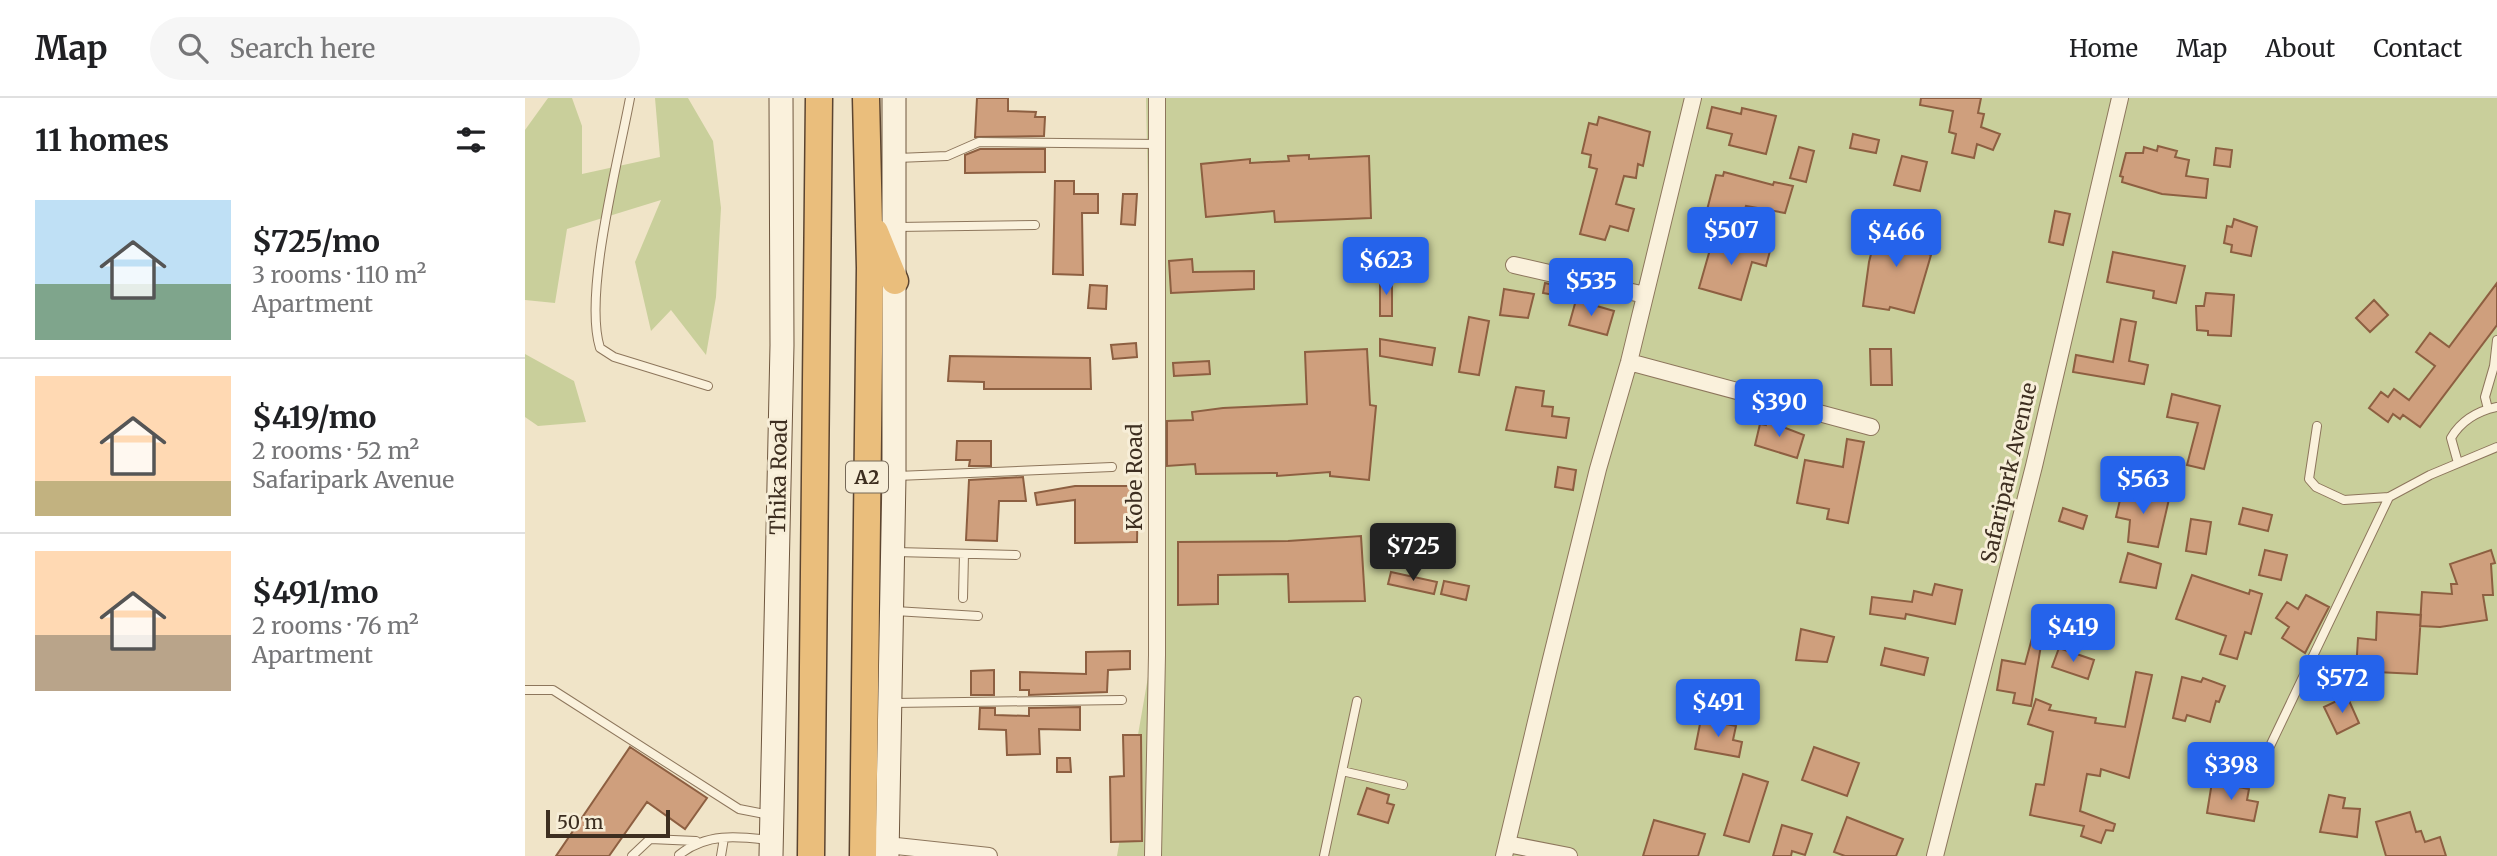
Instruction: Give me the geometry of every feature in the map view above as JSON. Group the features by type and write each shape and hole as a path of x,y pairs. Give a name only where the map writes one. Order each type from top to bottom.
{"highway":[{"name":"Thika Road","path":"811,856 819,98"},
{"name":"A2","path":"863,856 869,217 866,98"},
{"path":"869,217 895,281"}],"main road":[{"name":"Thika Road","path":"771,848 782,345 781,98"},
{"path":"887,851 894,476 894,98"}],"street":[{"name":"Kobe Road","path":"1153,856 1157,98"},
{"path":"1569,856 1506,850 1595,482 1629,362 1693,98"},
{"name":"Safaripark Avenue","path":"1935,856 2015,541 2120,98"},
{"path":"1514,265 1645,295"},
{"path":"1629,362 1871,427"},
{"path":"887,851 989,856"}],"lane":[{"path":"630,98 596,285 595,332 600,348 614,357 708,386"},
{"path":"894,158 947,156 979,142 1158,144"},
{"path":"894,227 1035,225"},
{"path":"2458,463 2451,438 2456,429 2474,415 2492,408 2484,397 2494,366 2497,340"},
{"path":"2317,426 2309,479 2316,487 2344,500 2389,497 2497,447"},
{"path":"894,476 1112,467"},
{"path":"2261,765 2389,497"},
{"path":"893,552 1016,555"},
{"path":"963,598 964,554"},
{"path":"892,611 978,616"},
{"path":"525,690 553,690 739,809 771,815"},
{"path":"890,703 1122,700"},
{"path":"1324,856 1357,701"},
{"path":"1342,771 1403,785"},
{"path":"721,856 725,838"},
{"path":"632,856 650,839 701,841 725,838 771,848"},
{"path":"679,855 701,841"}],"green space":[{"path":"548,98 572,98 582,126 582,174 660,157 655,98 688,98 713,141 721,208 716,297 706,355 671,310 651,331 635,262 661,200 567,229 555,303 525,300 525,130"},
{"path":"1146,98 2497,98 2497,856 1117,856 1157,625"},
{"path":"525,354 574,381 586,422 538,426 525,417"}],"building":[{"path":"977,98 1008,98 1008,111 1036,112 1035,117 1045,117 1044,136 975,137"},
{"path":"1921,98 1981,98 1978,113 1984,114 1981,127 2000,134 1993,150 1977,144 1974,158 1952,153 1956,134 1949,132 1953,111 1920,105"},
{"path":"1712,107 1741,114 1742,108 1776,116 1766,154 1729,145 1732,134 1707,128"},
{"path":"1599,117 1650,132 1643,166 1638,164 1636,178 1624,176 1616,204 1634,209 1628,231 1610,226 1605,240 1580,234 1597,169 1589,167 1591,155 1582,153 1589,123 1597,125"},
{"path":"1853,134 1879,140 1876,153 1850,148"},
{"path":"2158,146 2177,151 2175,157 2189,160 2186,176 2208,179 2206,198 2162,194 2122,182 2123,177 2120,176 2126,153 2143,153 2144,147 2157,151"},
{"path":"1799,147 1814,151 1806,182 1790,178"},
{"path":"2216,148 2232,150 2230,167 2214,165"},
{"path":"980,149 1045,149 1045,172 965,173 965,155"},
{"path":"1309,155 1309,159 1369,156 1371,218 1275,222 1274,211 1206,217 1201,164 1250,159 1250,163 1289,161 1288,156"},
{"path":"1902,156 1927,162 1920,191 1894,185"},
{"path":"1724,172 1773,185 1774,182 1793,186 1785,213 1746,206 1742,219 1707,210 1716,175 1723,176"},
{"path":"1055,181 1074,181 1074,194 1098,194 1098,213 1082,213 1083,275 1053,274"},
{"path":"1123,194 1137,194 1135,225 1121,224"},
{"path":"2055,211 2070,214 2063,245 2049,242"},
{"path":"1880,219 1924,236 1919,250 1931,255 1914,313 1890,307 1889,310 1863,306 1869,262"},
{"path":"2234,219 2257,227 2251,256 2231,252 2232,245 2224,243 2227,226 2232,227"},
{"path":"1713,239 1729,244 1730,240 1770,251 1766,266 1752,262 1741,300 1699,288"},
{"path":"2113,252 2185,266 2176,303 2153,298 2154,291 2107,282"},
{"path":"1192,259 1193,272 1254,271 1254,289 1171,293 1169,261"},
{"path":"1380,279 1392,279 1392,316 1380,316"},
{"path":"1545,283 1567,288 1565,297 1543,293"},
{"path":"2497,283 2497,325 2420,427 2403,415 2400,419 2393,414 2388,422 2369,408 2381,392 2388,397 2394,389 2409,400 2435,366 2416,352 2430,333 2449,347"},
{"path":"1090,285 1107,286 1106,309 1088,308"},
{"path":"1504,289 1534,294 1528,318 1500,315"},
{"path":"2206,293 2234,295 2231,336 2208,335 2208,331 2197,330 2196,306 2204,306"},
{"path":"1576,300 1614,311 1607,335 1569,325"},
{"path":"2374,300 2388,315 2370,332 2356,318"},
{"path":"1469,317 1489,321 1479,375 1459,372"},
{"path":"2121,319 2136,322 2129,361 2148,365 2144,384 2073,372 2076,355 2113,362"},
{"path":"1380,339 1435,348 1432,365 1380,356"},
{"path":"1136,343 1137,357 1113,359 1111,345"},
{"path":"1367,349 1370,405 1376,406 1369,480 1330,476 1330,472 1277,476 1277,473 1196,474 1195,464 1167,466 1167,421 1193,420 1192,412 1223,408 1307,404 1305,352"},
{"path":"1870,349 1891,349 1892,385 1871,385"},
{"path":"950,356 1090,358 1091,389 984,389 984,382 948,381"},
{"path":"1209,361 1210,374 1174,376 1173,363"},
{"path":"1516,387 1544,391 1542,406 1553,407 1552,416 1569,418 1566,438 1506,430"},
{"path":"2172,394 2220,406 2204,469 2187,465 2198,423 2167,417"},
{"path":"1767,421 1804,435 1797,458 1755,445 1760,424 1766,425"},
{"path":"1847,439 1864,442 1848,523 1827,519 1829,509 1797,503 1805,460 1843,467"},
{"path":"957,441 991,441 991,466 969,466 970,460 956,460"},
{"path":"1558,467 1576,470 1573,490 1555,487"},
{"path":"1023,477 1026,501 999,501 997,541 966,540 969,480"},
{"path":"1075,486 1138,486 1137,542 1075,543 1075,500 1037,505 1035,493"},
{"path":"2123,487 2169,499 2158,547 2128,542 2130,520 2116,517"},
{"path":"2063,508 2087,516 2083,529 2059,521"},
{"path":"2243,508 2272,515 2268,531 2239,524"},
{"path":"2191,519 2211,522 2206,554 2186,551"},
{"path":"1361,536 1365,601 1289,602 1288,574 1218,575 1218,604 1178,605 1178,542 1288,541"},
{"path":"2265,550 2287,555 2281,580 2259,575"},
{"path":"2491,550 2495,563 2491,564 2493,595 2483,595 2487,620 2440,627 2420,626 2422,592 2452,594 2451,584 2457,584 2450,564"},
{"path":"2128,553 2161,564 2156,588 2120,582"},
{"path":"1391,572 1437,582 1434,594 1388,584"},
{"path":"2192,575 2249,594 2250,590 2262,594 2251,634 2245,632 2237,659 2220,654 2226,636 2176,619"},
{"path":"1444,581 1469,586 1466,600 1441,594"},
{"path":"1935,584 1962,590 1955,624 1906,614 1905,619 1870,614 1872,597 1912,602 1914,591 1932,595"},
{"path":"2306,595 2329,607 2305,653 2282,638 2289,627 2276,618 2287,602 2298,609"},
{"path":"2377,612 2421,615 2417,674 2356,671 2358,638 2376,640"},
{"path":"1801,629 1834,637 1827,662 1796,660"},
{"path":"2034,631 2043,633 2031,706 2013,703 2015,693 1997,690 2002,660 2025,664"},
{"path":"1885,648 1928,658 1924,675 1881,665"},
{"path":"2059,648 2094,660 2088,679 2052,667"},
{"path":"1130,651 1130,669 1108,670 1107,692 1029,695 1029,690 1020,690 1020,672 1086,674 1086,652"},
{"path":"994,670 994,695 971,695 971,671"},
{"path":"2136,672 2152,675 2129,778 2101,769 2100,776 2087,774 2080,811 2115,824 2113,831 2106,830 2101,843 2081,836 2084,826 2030,815 2036,784 2044,785 2053,732 2028,724 2036,699 2051,705 2049,710 2096,718 2095,723 2125,727"},
{"path":"2182,677 2201,682 2203,678 2225,686 2219,702 2216,701 2210,722 2187,715 2185,721 2173,718"},
{"path":"2347,696 2359,723 2337,734 2324,707"},
{"path":"1080,707 1080,730 1039,729 1040,754 1007,755 1006,730 979,729 980,708 995,708 995,715 1029,716 1029,708"},
{"path":"1701,719 1736,726 1733,740 1742,742 1739,757 1695,749"},
{"path":"1123,735 1141,735 1142,841 1111,842 1110,777 1124,776"},
{"path":"630,747 707,798 685,829 647,802 609,856 556,856"},
{"path":"1814,747 1859,763 1847,796 1802,780"},
{"path":"1057,758 1070,758 1071,772 1057,772"},
{"path":"1743,774 1768,782 1749,842 1724,835"},
{"path":"2212,782 2249,789 2247,800 2258,802 2254,821 2207,813"},
{"path":"1367,788 1389,795 1387,803 1394,805 1388,823 1358,814"},
{"path":"2329,795 2345,798 2343,808 2360,809 2357,837 2320,832"},
{"path":"2410,812 2416,832 2421,831 2425,842 2440,837 2446,856 2386,856 2376,822"},
{"path":"1847,817 1903,839 1896,856 1845,856 1834,852"},
{"path":"1654,820 1705,834 1698,856 1643,856"},
{"path":"1782,825 1812,834 1805,855 1792,851 1791,856 1773,856"}]}
